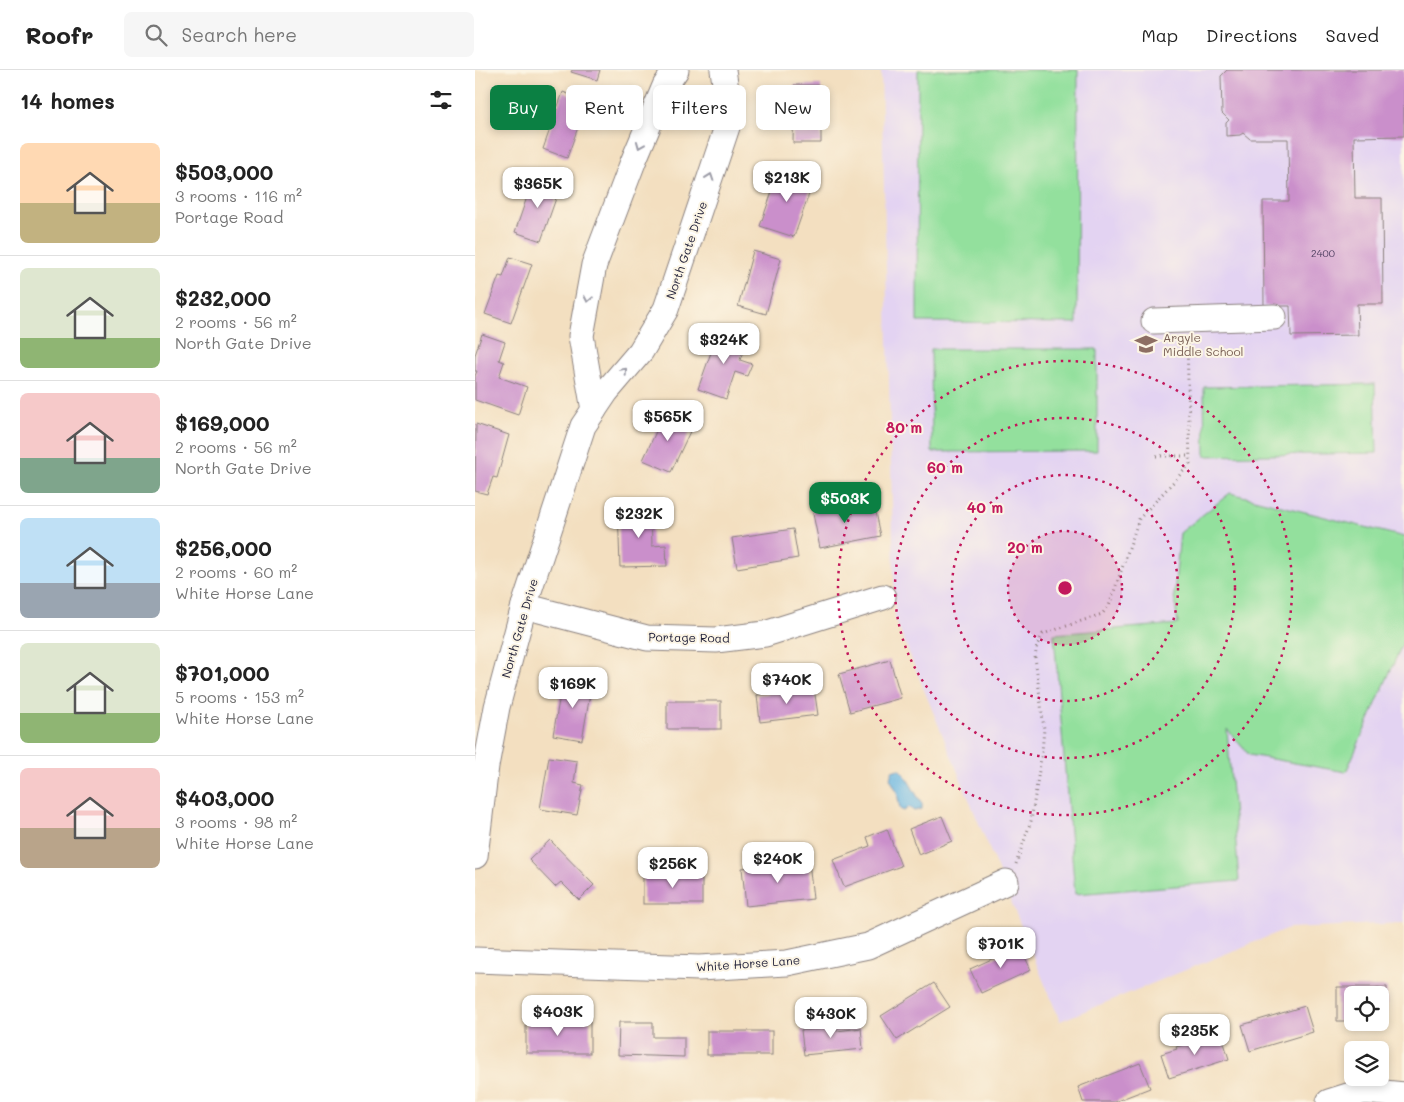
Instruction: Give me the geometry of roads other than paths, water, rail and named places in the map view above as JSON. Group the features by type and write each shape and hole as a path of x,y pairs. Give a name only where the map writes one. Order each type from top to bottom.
{"street":[{"path":"594,410 581,336 594,265 633,162 665,86 676,70"},
{"name":"North Gate Drive","path":"475,856 486,766 497,707 524,606 583,426 606,392 641,351 666,309 727,127 727,96 723,70"},
{"path":"1154,321 1274,317"},
{"name":"Portage Road","path":"524,606 647,638 716,640 765,634 883,597"},
{"name":"White Horse Lane","path":"475,960 699,968 787,963 868,946 1006,882"},
{"path":"1329,1102 1364,1091 1404,1095"}],"water":[{"path":"898,769 904,774 922,803 922,809 914,811 909,807 904,811 900,809 897,792 890,778 892,771"}],"place":[{"name":"Argyle Middle School","path":"1146,344"}]}
